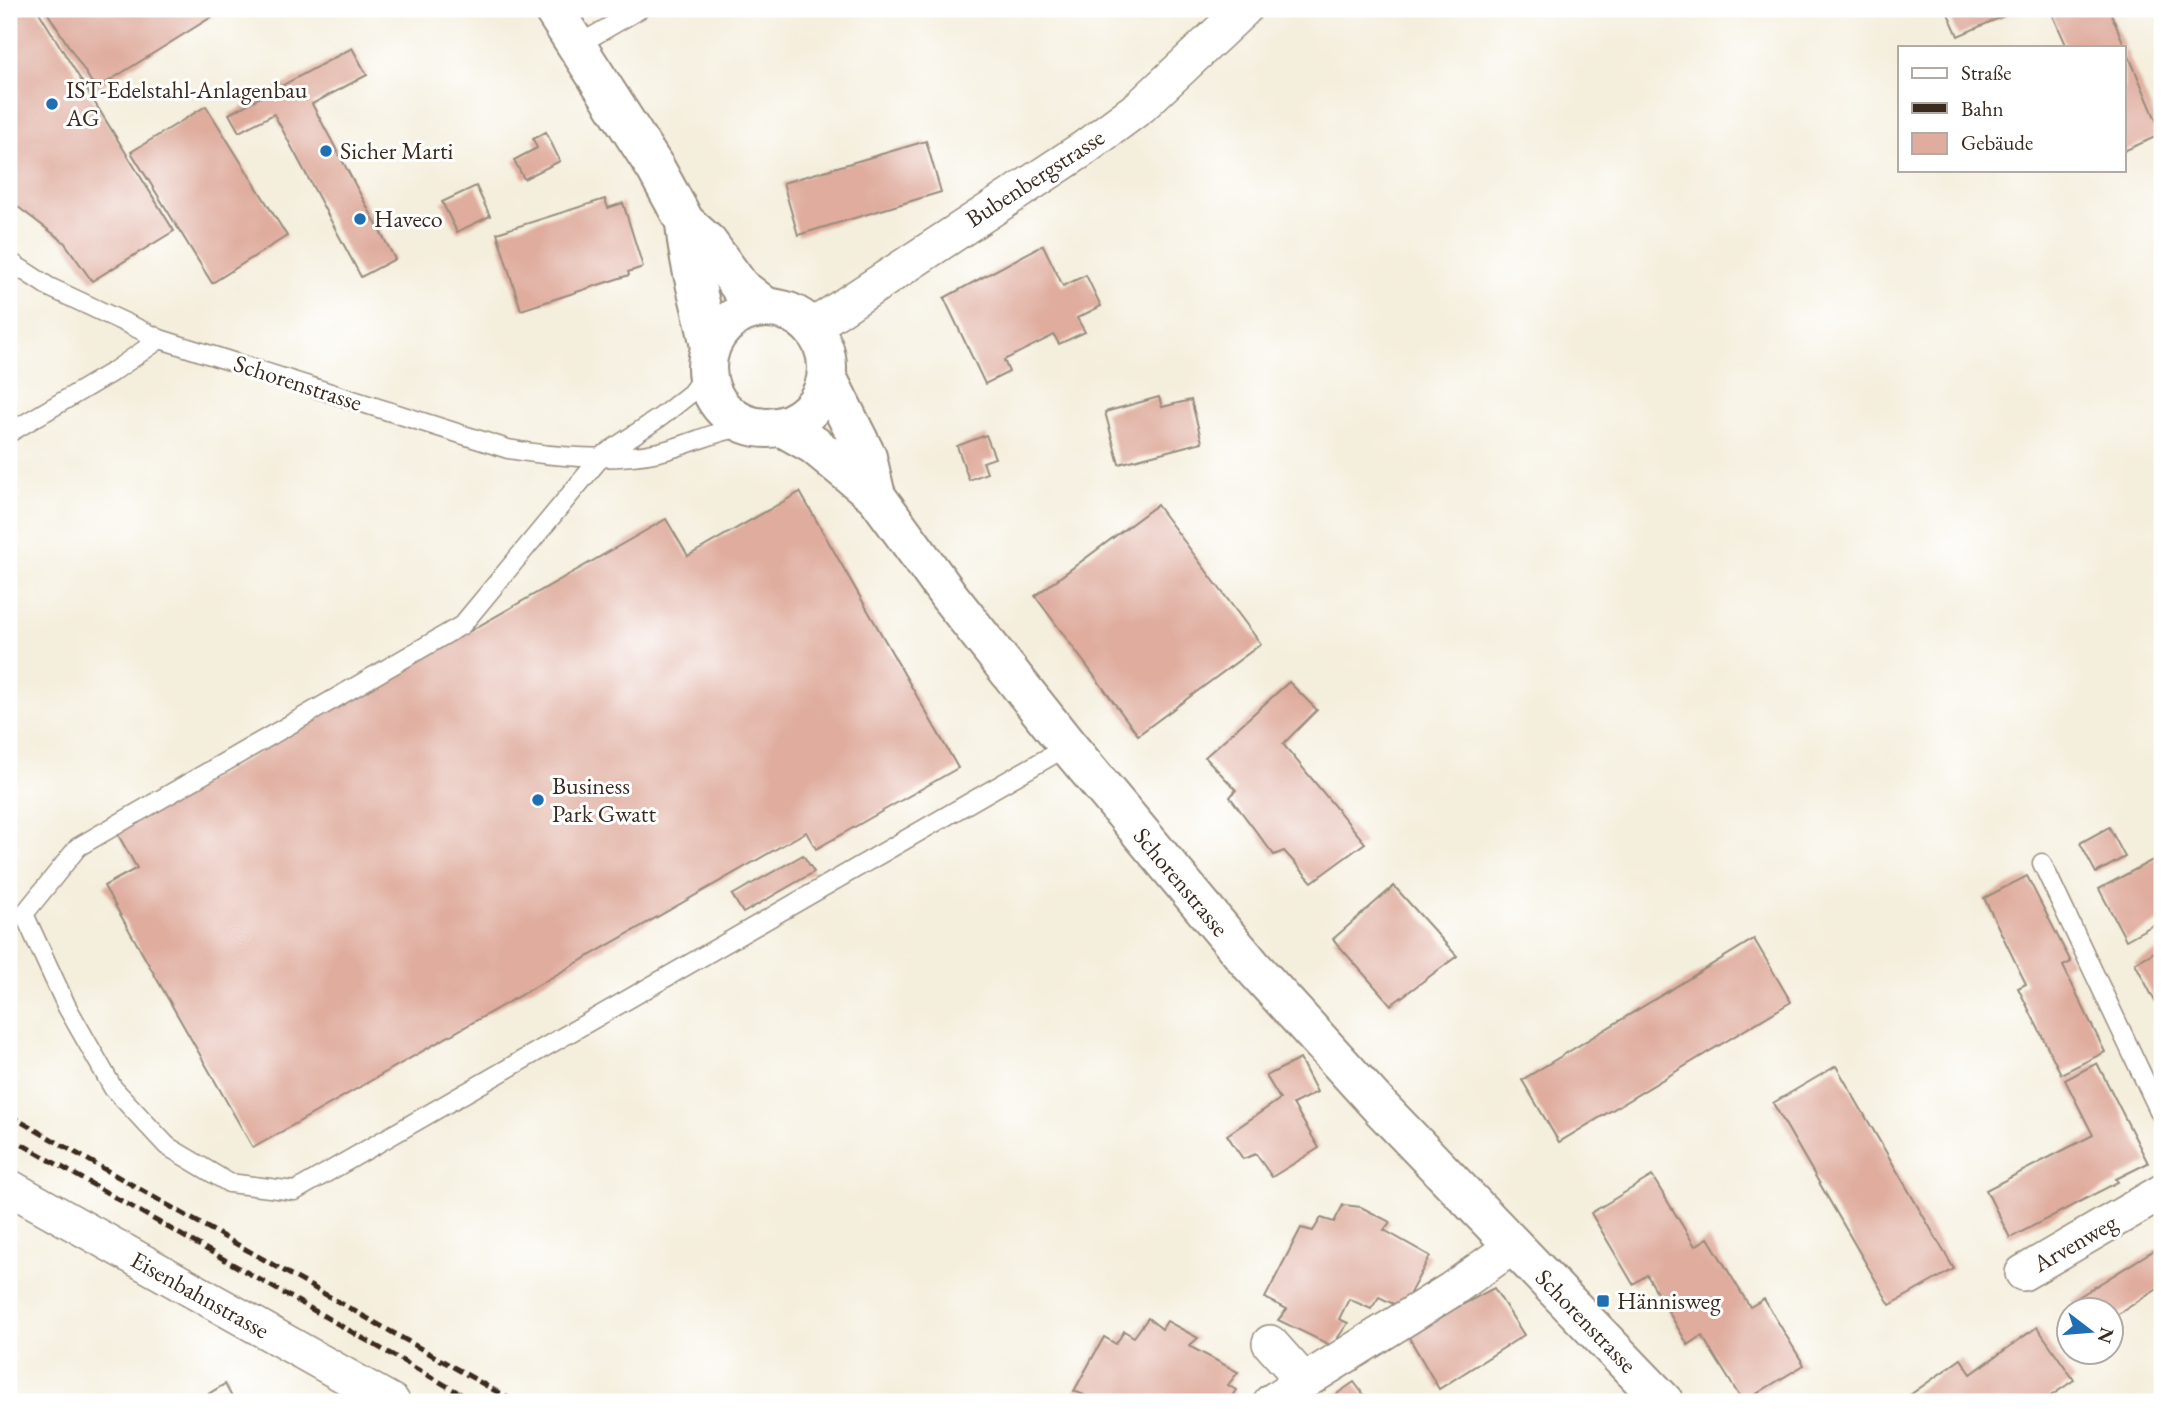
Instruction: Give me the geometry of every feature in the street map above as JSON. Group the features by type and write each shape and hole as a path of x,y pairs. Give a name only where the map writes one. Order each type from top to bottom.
{"street":[{"path":"553,9 656,169 685,222 708,243 740,287 767,308"},
{"name":"Bubenbergstrasse","path":"812,327 1083,149 1141,106 1244,9"},
{"path":"685,222 687,257 709,359 711,389 719,405 732,417 765,426 807,414 817,403 828,377 822,342 812,327 791,312 767,308 752,310 727,323 709,359"},
{"name":"Schorenstrasse","path":"828,377 867,457 876,495"},
{"name":"Schorenstrasse","path":"765,426 814,445 876,495 949,596 1068,747 1270,986 1658,1400"},
{"name":"Eisenbahnstrasse","path":"9,1187 392,1402"},
{"name":"Arvenweg","path":"2023,1273 2162,1192"},
{"path":"1271,1402 1451,1290 1513,1246"},
{"path":"1270,1343 1304,1381"}],"lane":[{"path":"576,46 640,9"},
{"name":"Schorenstrasse","path":"9,261 49,287 160,339 508,449 554,457 659,452 722,429 765,426"},
{"path":"9,433 114,371 160,339"},
{"path":"709,359 691,393 602,456 462,625 78,847 24,914 67,1007 113,1088 167,1146 229,1183 295,1191 1068,747"},
{"path":"2042,863 2162,1117"}],"building":[{"name":"IST-Edelstahl-Anlagenbau AG","path":"9,9 37,9 174,231 92,281 64,242 9,200"},
{"path":"45,9 208,9 213,16 96,89"},
{"path":"1946,9 2020,9 1958,36"},
{"path":"2050,9 2109,9 2125,46 2067,46"},
{"path":"352,48 367,75 312,104 395,259 361,277 274,114 239,132 229,114"},
{"path":"2126,49 2162,134 2126,150"},
{"path":"206,106 287,236 212,283 131,152"},
{"path":"546,132 560,161 524,179 514,160 537,148 533,139"},
{"path":"926,141 941,192 798,235 783,183"},
{"path":"476,186 490,216 457,232 442,202"},
{"path":"605,199 608,208 623,203 643,267 628,272 629,275 521,310 497,233"},
{"path":"1043,245 1063,286 1086,275 1101,306 1077,318 1085,332 1059,344 1054,335 1004,360 1009,372 985,384 944,298"},
{"path":"1159,397 1162,407 1191,400 1202,442 1119,464 1105,412"},
{"path":"986,435 995,458 983,462 987,473 969,480 957,446"},
{"name":"Business Park Gwatt","path":"800,492 958,768 816,849 806,832 253,1148 104,886 137,868 117,833 666,519 688,556"},
{"path":"1157,505 1261,644 1138,735 1035,596"},
{"path":"1289,682 1317,710 1283,744 1365,843 1312,882 1284,851 1274,855 1230,797 1236,790 1205,757"},
{"path":"2109,827 2125,857 2096,873 2080,843"},
{"path":"803,855 814,872 743,913 732,895"},
{"path":"2162,855 2162,920 2126,940 2099,889"},
{"path":"2027,876 2071,962 2063,966 2105,1052 2061,1074 2018,988 2026,984 1984,898"},
{"path":"1394,886 1457,956 1391,1005 1333,939"},
{"path":"1754,939 1791,1002 1559,1142 1522,1080"},
{"path":"2162,948 2162,1015 2135,963"},
{"path":"1300,1059 1317,1092 1293,1104 1319,1148 1272,1177 1256,1154 1243,1159 1227,1135 1280,1099 1266,1076"},
{"path":"2097,1063 2148,1163 2116,1179 2118,1182 2010,1238 1986,1190 2093,1135 2065,1080"},
{"path":"1836,1066 1954,1269 1890,1305 1773,1103"},
{"path":"1652,1176 1695,1246 1708,1238 1750,1307 1764,1299 1804,1365 1743,1402 1702,1336 1688,1345 1647,1275 1633,1284 1591,1213"},
{"path":"1343,1205 1361,1207 1390,1222 1384,1230 1430,1256 1402,1308 1379,1297 1371,1309 1349,1299 1339,1319 1348,1323 1332,1346 1278,1320 1287,1309 1265,1298 1301,1228 1313,1231 1321,1218 1334,1222"},
{"path":"2162,1245 2162,1286 2126,1309 2126,1296 2080,1296"},
{"path":"1494,1288 1524,1335 1439,1389 1407,1334"},
{"path":"1148,1318 1162,1329 1167,1321 1198,1338 1189,1346 1238,1372 1228,1385 1236,1390 1228,1402 1079,1402 1084,1395 1074,1391 1104,1337 1116,1344 1124,1331 1134,1337"},
{"path":"2037,1327 2056,1354 2056,1366 2064,1366 2074,1380 2042,1402 1900,1402 1961,1359 1971,1374"},
{"path":"1354,1382 1369,1402 1325,1402"},
{"path":"225,1384 234,1401 201,1402 200,1399"}],"railway":[{"path":"9,1115 515,1402"},
{"path":"9,1137 475,1402"}],"place":[{"name":"IST-Edelstahl-Anlagenbau AG","path":"52,104"},
{"name":"Sicher Marti","path":"326,151"},
{"name":"Haveco","path":"360,219"},
{"name":"Business Park Gwatt","path":"538,800"},
{"name":"Hännisweg","path":"1603,1301"}]}
